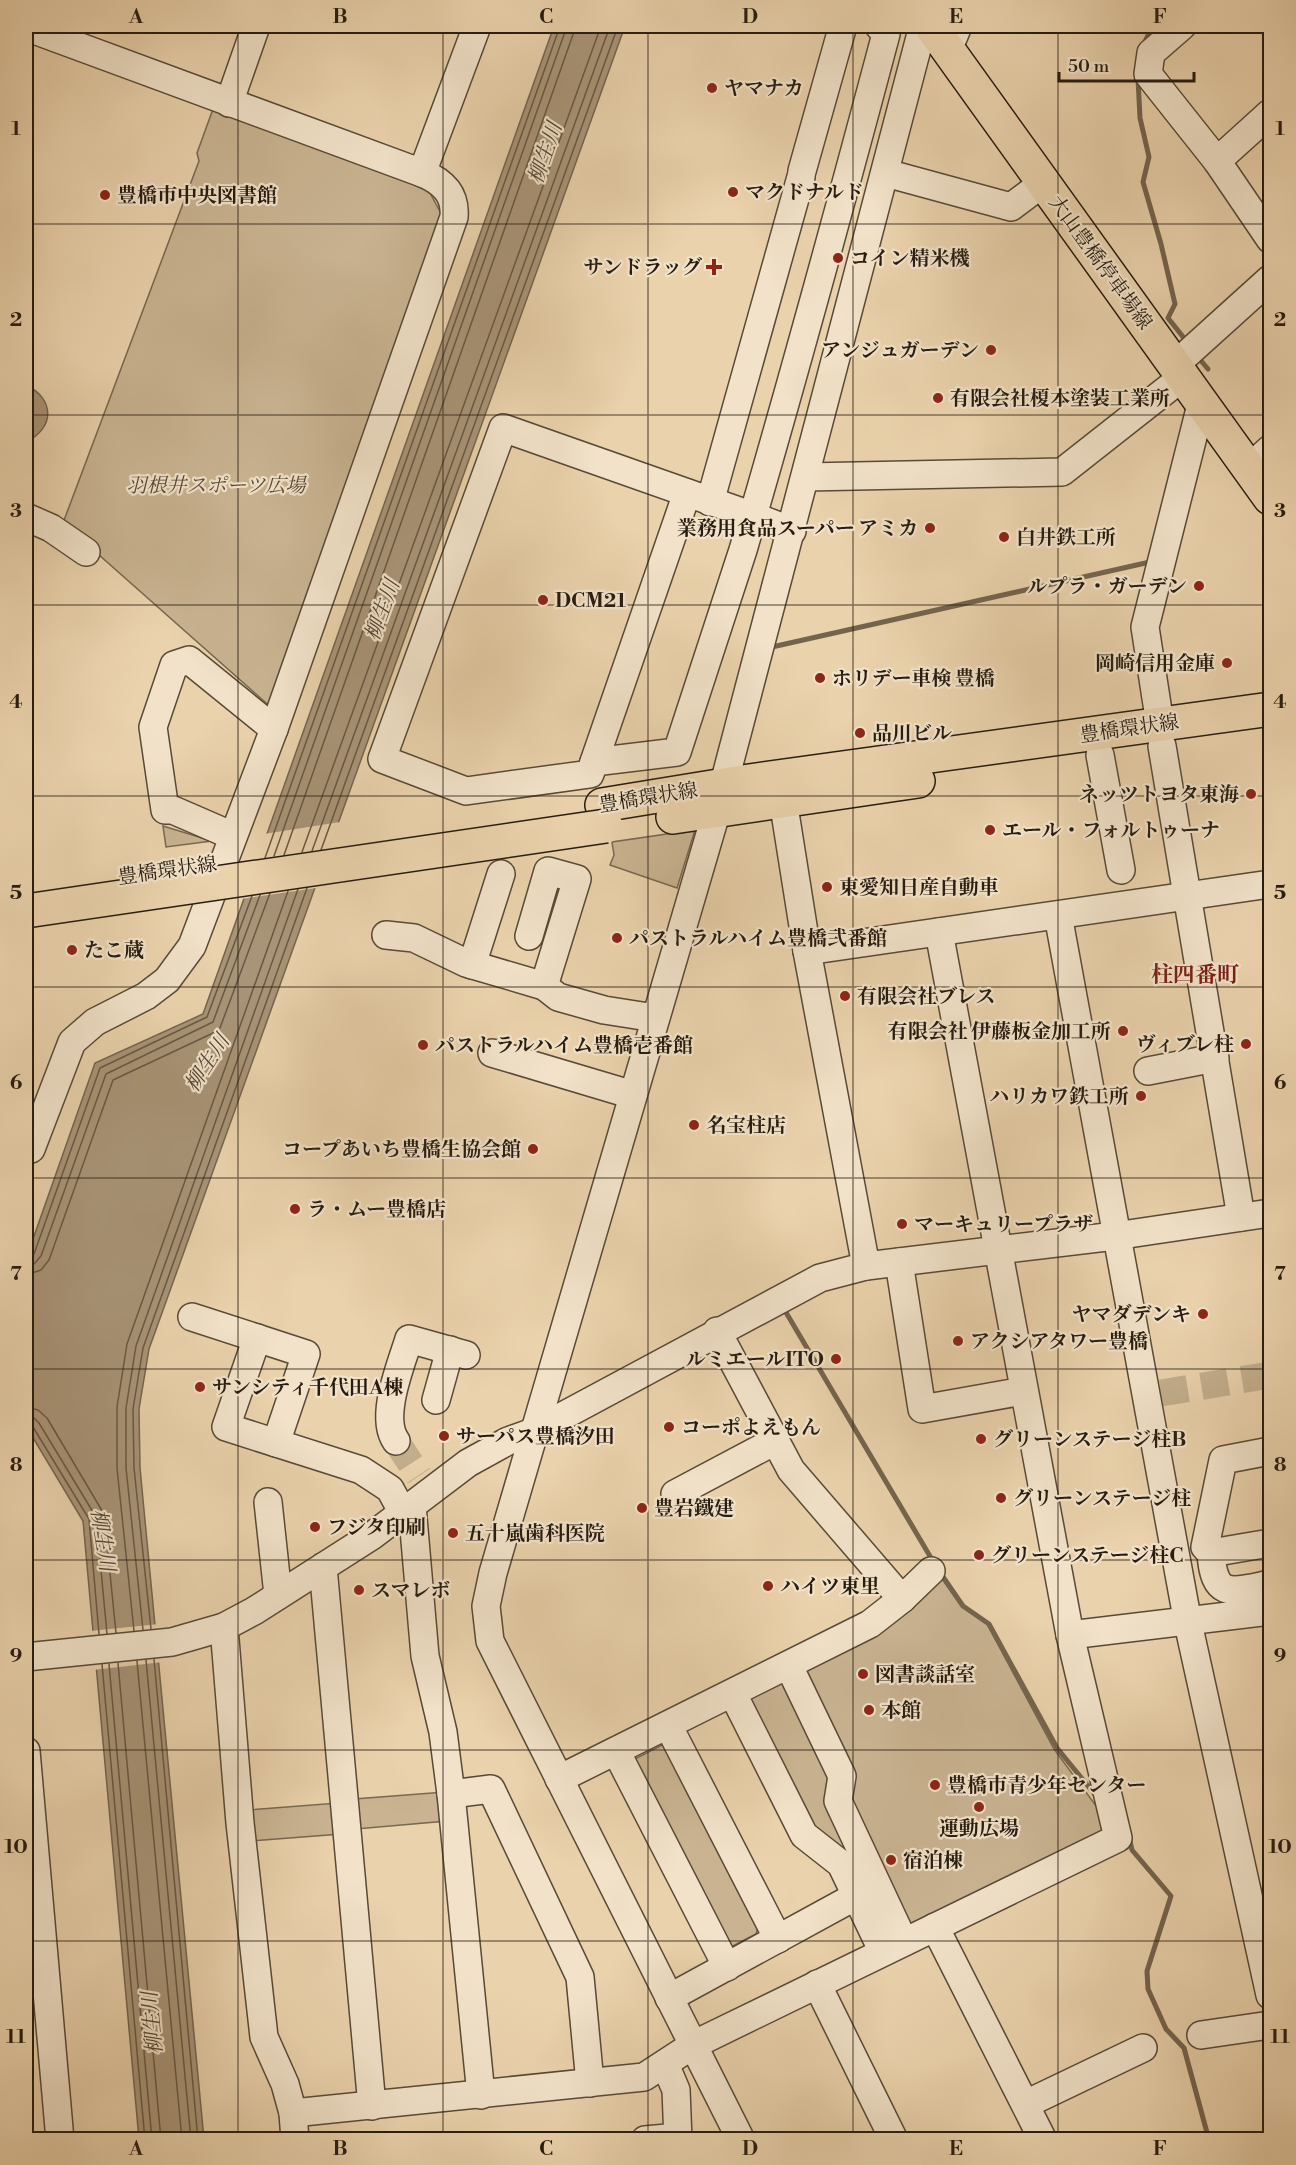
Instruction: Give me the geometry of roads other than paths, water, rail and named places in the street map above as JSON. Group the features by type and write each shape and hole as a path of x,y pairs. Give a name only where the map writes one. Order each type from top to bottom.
{"main road":[{"name":"大山豊橋停車場線","path":"946,34 1043,183 1188,380 1260,458 1270,498"},
{"name":"豊橋環状線","path":"720,797 783,800 1100,755 1161,735 1270,709"},
{"name":"豊橋環状線","path":"26,911 720,797 1161,735 1270,729"},
{"name":"豊橋環状線","path":"26,891 604,816"}],"street":[{"path":"229,103 256,26"},
{"path":"422,173 477,26"},
{"path":"594,762 677,752 753,516 806,334 886,34 879,26"},
{"path":"741,2139 490,1641 486,1606 533,1432 720,797 792,531 923,26"},
{"path":"1182,26 1151,53 1148,74 1217,161 1270,239"},
{"path":"26,27 422,173 446,187 455,206 454,217 274,729 192,946 182,963 167,980 146,996 95,1022 72,1042 27,1151"},
{"path":"792,531 753,516 699,498 503,428 382,759 466,791 590,774 699,498 802,174 842,29"},
{"path":"1217,161 1270,113"},
{"path":"886,173 1011,207 1043,183"},
{"path":"806,477 1062,472 1188,380 1270,279"},
{"path":"1188,380 1145,627 1241,1217"},
{"path":"26,517 51,528 86,552"},
{"path":"233,836 173,810 165,810 153,728 174,665 189,660 274,729"},
{"path":"1100,755 1121,870"},
{"path":"783,800 807,951 866,1266"},
{"path":"529,936 548,871 577,879 544,986"},
{"path":"472,965 501,874"},
{"path":"807,951 1270,884"},
{"path":"1058,915 1115,1236 1188,1623 1270,1995"},
{"path":"293,2112 372,2106 644,2077 693,2045 1118,1838 1070,1635 939,932"},
{"path":"386,935 414,938 472,965 544,986 558,997 604,1010 656,1018"},
{"path":"492,1053 633,1095"},
{"path":"1148,1071 1215,1058"},
{"path":"26,1658 172,1642 224,1627 323,1567 416,1497 468,1463 508,1441 533,1432 717,1331 820,1278 866,1266 1115,1236 1270,1213"},
{"path":"899,1262 922,1409 1023,1391"},
{"path":"192,1317 306,1354 276,1443"},
{"path":"717,1331 791,1470 902,1599"},
{"path":"257,1338 226,1427 361,1470 377,1478 390,1489 416,1497"},
{"path":"396,1441 391,1434 391,1401 409,1339 458,1353 435,1400"},
{"path":"675,1494 776,1441"},
{"path":"1270,1451 1223,1460 1205,1547 1211,1552 1212,1575 1223,1589 1235,1591 1270,1584"},
{"path":"416,1497 425,1656 443,1732 451,1794 481,2095"},
{"path":"268,1502 278,1595"},
{"path":"1211,1552 1270,1543"},
{"path":"323,1567 372,2106"},
{"path":"559,1779 734,1694 870,1624 902,1599 931,1571"},
{"path":"1070,1635 1188,1623 1270,1611"},
{"path":"224,1627 240,1823 264,2037 285,2084 293,2112 295,2139"},
{"path":"789,1666 842,1776 838,1801 894,1947"},
{"path":"734,1694 804,1835 841,1864 856,1896 894,1947"},
{"path":"668,1725 778,1939"},
{"path":"26,1751 35,1968 60,2139"},
{"path":"616,1751 727,1967"},
{"path":"451,1794 490,1789 580,1977 590,2083"},
{"path":"669,1998 856,1896"},
{"path":"935,1927 1043,2139"},
{"path":"817,1984 894,2139"},
{"path":"1201,2035 1270,2025"},
{"path":"1026,2104 1143,2048"},
{"path":"645,2139 678,2138 676,2090 665,2064"}],"water":[{"name":"柳生川","path":"554,26 625,26 149,1349 139,1409 140,1468 204,2139 139,2139 83,1521 26,1426 26,1259 95,1063 203,1014"},
{"path":"26,385 42,398 48,414 42,429 26,442"}],"waterway":[{"path":"1144,44 1149,33 1148,26"},
{"path":"1138,79 1140,118 1149,157 1143,182 1175,304 1168,318 1188,343"},
{"path":"1197,356 1208,369"},
{"path":"772,647 1150,562 1151,558"},
{"path":"784,1309 934,1563"},
{"path":"939,1571 963,1606 989,1624 1057,1748 1097,1797"},
{"path":"1129,1836 1132,1850 1171,1896 1147,1971 1148,1989 1166,2029 1184,2048 1209,2140"}],"tunnel":[{"path":"1161,1393 1270,1375"},
{"path":"396,1441 419,1476"}],"place":[{"name":"ヤマナカ","path":"712,88"},
{"name":"マクドナルド","path":"733,192"},
{"name":"豊橋市中央図書館","path":"105,195"},
{"name":"コイン精米機","path":"838,258"},
{"name":"サンドラッグ","path":"714,267"},
{"name":"アンジュガーデン","path":"991,350"},
{"name":"有限会社榎本塗装工業所","path":"938,398"},
{"name":"業務用食品スーパー アミカ","path":"930,528"},
{"name":"白井鉄工所","path":"1004,537"},
{"name":"ルプラ・ガーデン","path":"1199,586"},
{"name":"DCM21","path":"543,600"},
{"name":"岡崎信用金庫","path":"1227,663"},
{"name":"ホリデー車検 豊橋","path":"820,678"},
{"name":"品川ビル","path":"860,733"},
{"name":"ネッツトヨタ東海","path":"1251,794"},
{"name":"エール・フォルトゥーナ","path":"990,830"},
{"name":"東愛知日産自動車","path":"827,887"},
{"name":"パストラルハイム豊橋弐番館","path":"617,938"},
{"name":"たこ蔵","path":"72,950"},
{"name":"有限会社ブレス","path":"845,996"},
{"name":"有限会社 伊藤板金加工所","path":"1123,1031"},
{"name":"ヴィブレ柱","path":"1246,1044"},
{"name":"パストラルハイム豊橋壱番館","path":"423,1045"},
{"name":"ハリカワ鉄工所","path":"1141,1096"},
{"name":"名宝柱店","path":"694,1125"},
{"name":"コープあいち豊橋生協会館","path":"533,1149"},
{"name":"ラ・ムー豊橋店","path":"295,1209"},
{"name":"マーキュリープラザ","path":"902,1224"},
{"name":"ヤマダデンキ","path":"1203,1314"},
{"name":"アクシアタワー豊橋","path":"958,1341"},
{"name":"ルミエールITO","path":"836,1359"},
{"name":"サンシティ千代田A棟","path":"200,1387"},
{"name":"コーポよえもん","path":"669,1427"},
{"name":"サーパス豊橋汐田","path":"444,1436"},
{"name":"グリーンステージ柱B","path":"981,1439"},
{"name":"グリーンステージ柱","path":"1001,1498"},
{"name":"豊岩鐵建","path":"642,1508"},
{"name":"フジタ印刷","path":"315,1527"},
{"name":"五十嵐歯科医院","path":"453,1533"},
{"name":"グリーンステージ柱C","path":"979,1555"},
{"name":"ハイツ東里","path":"768,1586"},
{"name":"スマレボ","path":"359,1590"},
{"name":"図書談話室","path":"863,1674"},
{"name":"本館","path":"869,1710"},
{"name":"豊橋市青少年センター","path":"935,1785"},
{"name":"運動広場","path":"979,1807"},
{"name":"宿泊棟","path":"891,1860"}],"district":[{"name":"柱四番町","path":"1195,974"}],"park label":[{"name":"羽根井スポーツ広場","path":"216,485"}]}
